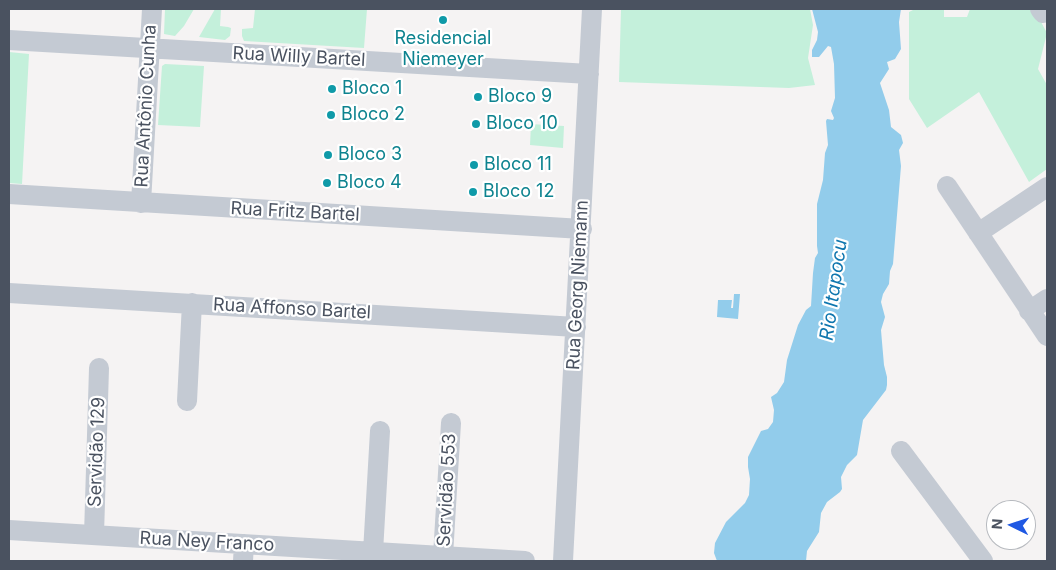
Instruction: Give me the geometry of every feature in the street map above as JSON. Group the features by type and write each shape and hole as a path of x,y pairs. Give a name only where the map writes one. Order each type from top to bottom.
{"street":[{"name":"Rua Antônio Cunha","path":"141,203 152,9"},
{"name":"Rua Georg Niemann","path":"563,561 582,229 592,9"},
{"name":"Rua Willy Bartel","path":"9,40 589,74"},
{"path":"947,186 1047,336"},
{"path":"978,233 1047,188"},
{"name":"Rua Fritz Bartel","path":"9,194 582,229"},
{"name":"Rua Affonso Bartel","path":"9,293 576,327"},
{"path":"1029,311 1047,299"},
{"path":"187,401 192,303"},
{"name":"Servidão 129","path":"94,535 99,368"},
{"name":"Servidão 553","path":"443,556 450,423"},
{"path":"373,552 380,431"},
{"path":"901,451 984,561"},
{"name":"Rua Ney Franco","path":"9,530 94,535 243,552 373,552 525,561"}],"green space":[{"path":"165,9 194,9 184,26 175,36 164,34"},
{"path":"215,9 221,9 220,26 231,28 230,36 225,40 199,37"},
{"path":"255,9 367,9 364,48 244,41 242,29 253,28"},
{"path":"621,9 810,9 813,25 808,58 815,85 789,88 619,82"},
{"path":"915,9 944,9 944,17 967,17 970,9 1034,9 1047,33 1038,69 1047,85 1047,169 1029,182 979,92 927,128 909,99 909,12"},
{"path":"9,52 29,54 22,184 9,183"},
{"path":"165,64 204,66 200,127 158,125 162,66"},
{"path":"531,124 564,126 563,148 530,145"}],"water":[{"name":"Rio Itapocu","path":"812,9 901,9 899,22 901,49 895,59 887,62 889,69 880,83 889,110 891,127 901,135 903,143 899,150 901,166 893,264 890,271 889,284 881,302 885,317 881,330 887,385 886,390 863,420 857,455 847,465 841,477 842,489 827,502 821,513 819,532 807,551 806,561 717,561 714,553 715,543 726,522 745,503 749,495 748,457 761,431 768,429 773,422 774,410 771,397 777,393 784,382 787,360 798,325 806,310 811,306 813,273 815,258 818,253 817,204 828,145 826,121 827,119 833,120 834,118 831,111 835,98 834,64 831,47 828,46 819,57 812,57 812,50 817,40 818,32"},
{"path":"734,294 740,294 738,319 717,317 718,300 732,300 731,308 733,308"}],"place":[{"name":"Residencial Niemeyer","path":"443,20"},
{"name":"Bloco 1","path":"332,89"},
{"name":"Bloco 9","path":"478,97"},
{"name":"Bloco 2","path":"331,115"},
{"name":"Bloco 10","path":"476,124"},
{"name":"Bloco 3","path":"328,155"},
{"name":"Bloco 11","path":"474,165"},
{"name":"Bloco 4","path":"327,183"},
{"name":"Bloco 12","path":"473,192"}]}
